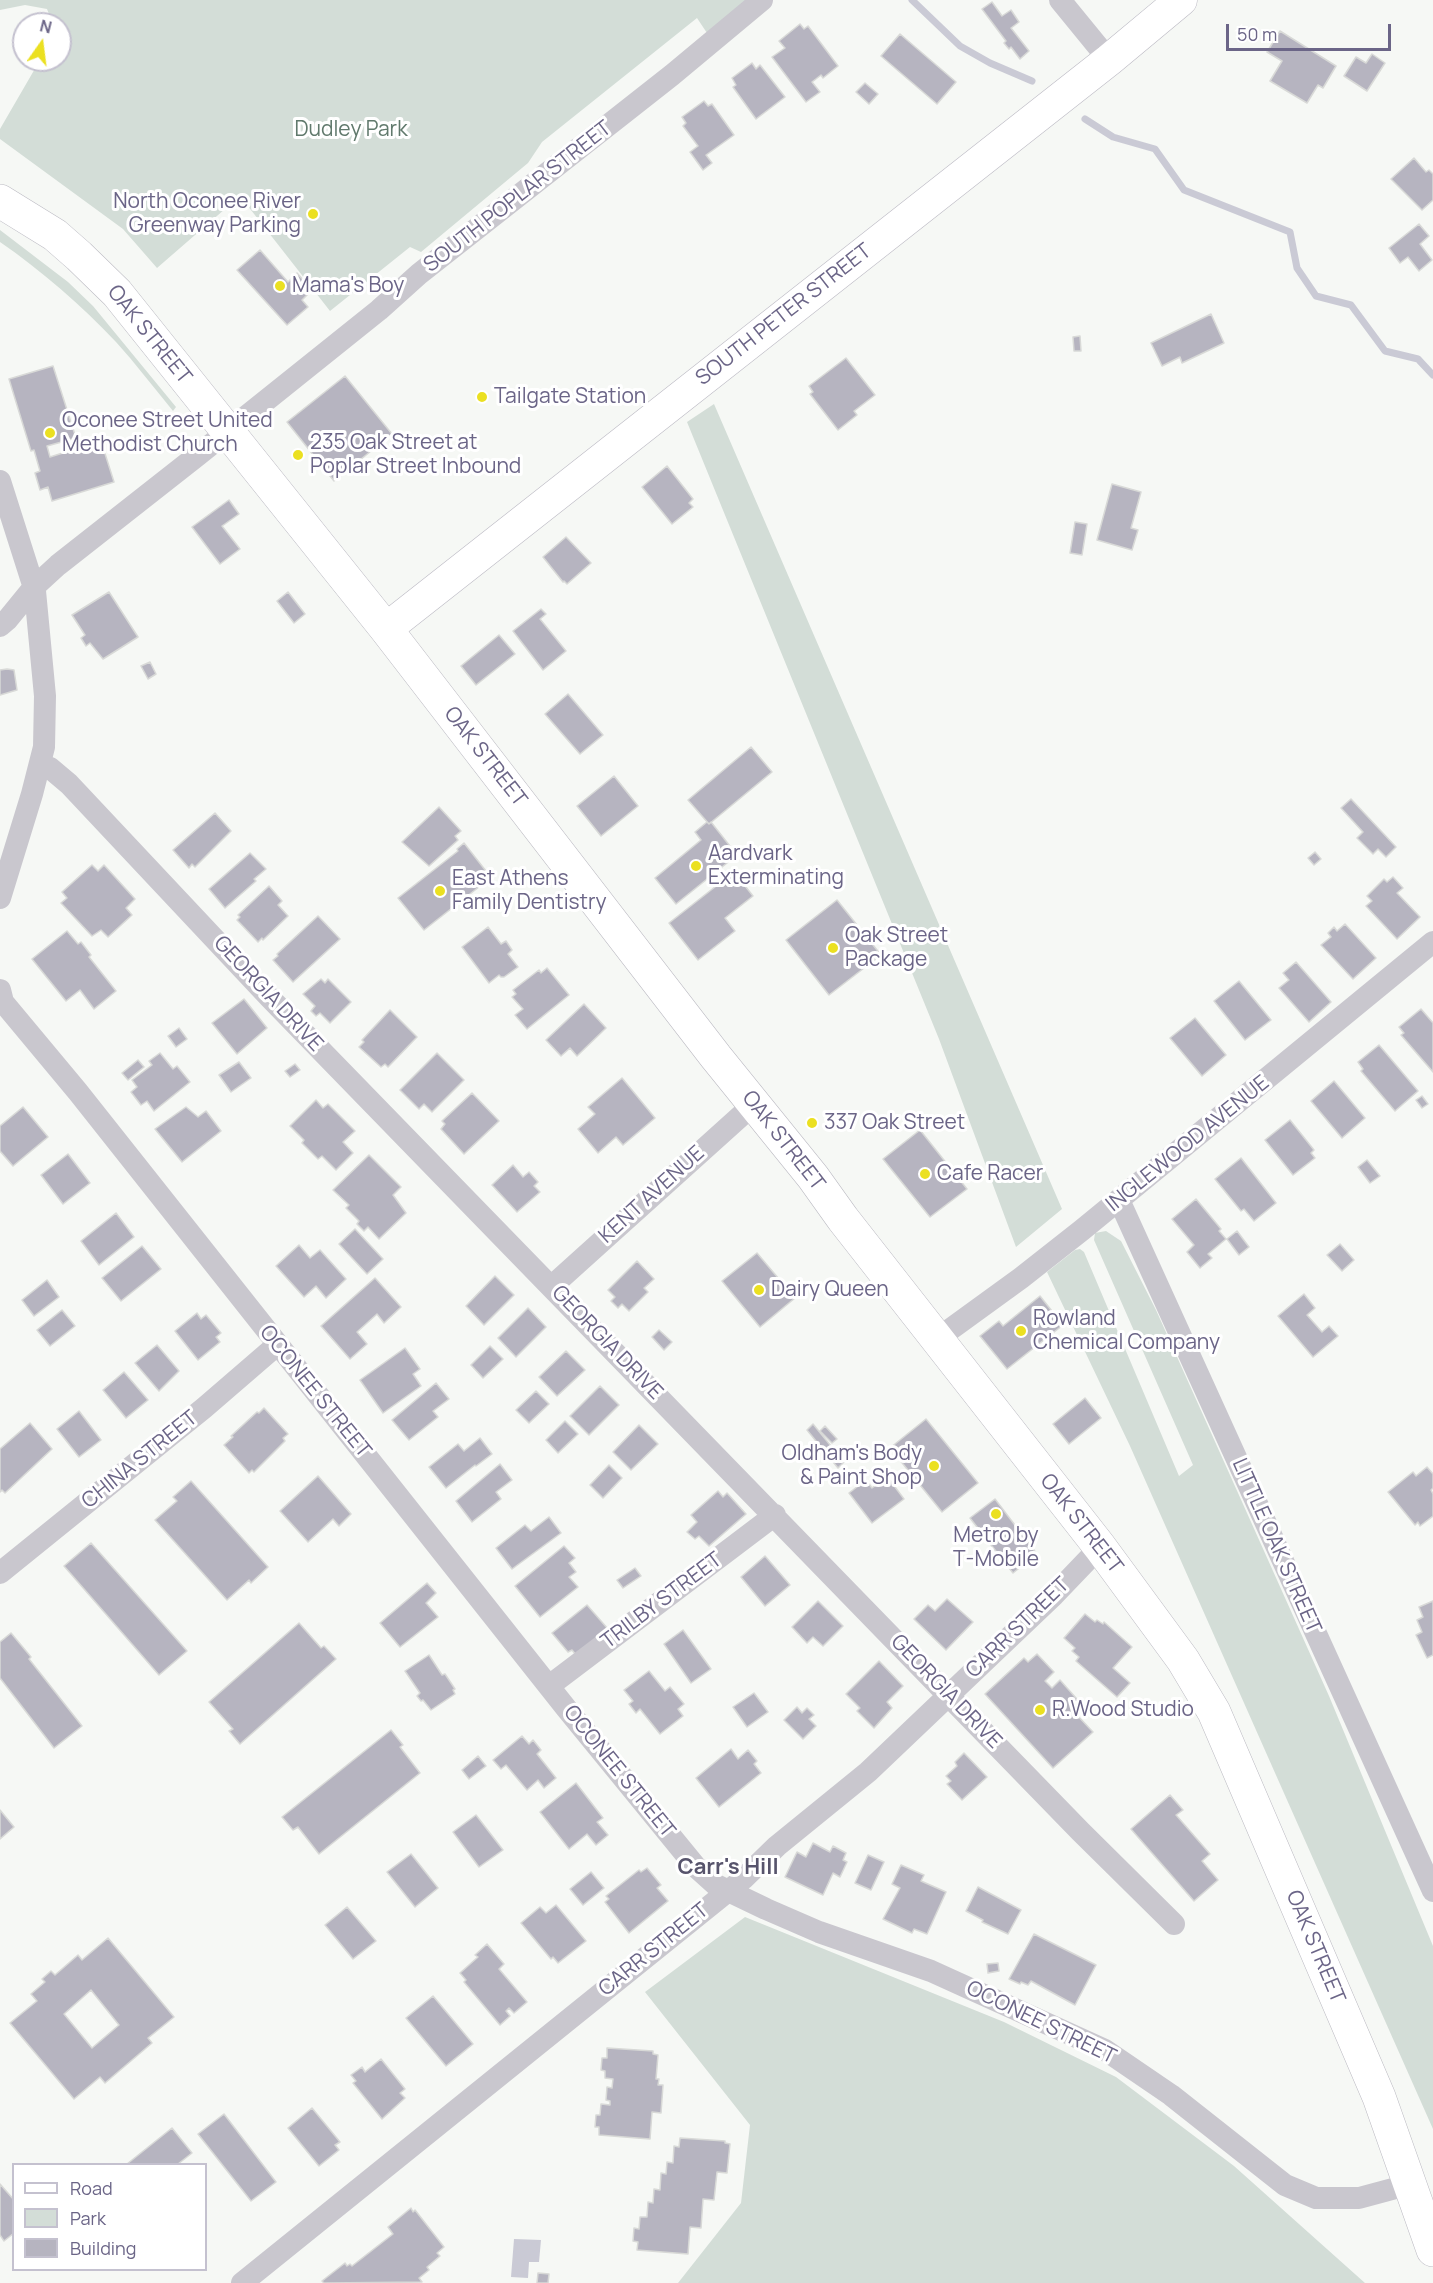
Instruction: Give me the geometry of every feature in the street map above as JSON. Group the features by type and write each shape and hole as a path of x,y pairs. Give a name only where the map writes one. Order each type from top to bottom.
{"main road":[{"name":"OAK STREET","path":"0,201 55,235 117,294 386,628 1100,1547 1183,1660 1214,1712 1379,2097 1411,2184"},
{"path":"1411,2184 1433,2250"}],"street":[{"name":"SOUTH POPLAR STREET","path":"0,626 8,620 34,587 58,565 228,431 419,274 672,75 762,0"},
{"path":"1059,0 1109,60"},
{"name":"SOUTH PETER STREET","path":"386,628 1109,60 1181,0"},
{"path":"0,481 34,587 41,637 45,696 44,747 0,898"},
{"name":"GEORGIA DRIVE","path":"40,764 50,768 69,784 270,998 1174,1924"},
{"name":"INGLEWOOD AVENUE","path":"937,1339 1019,1280 1119,1200 1433,942"},
{"name":"OCONEE STREET","path":"1,998 549,1686 696,1867 716,1885 819,1932 931,1971 1106,2050 1171,2095 1285,2185 1316,2198 1359,2198 1411,2184"},
{"name":"KENT AVENUE","path":"551,1287 754,1104"},
{"name":"LITTLE OAK STREET","path":"1119,1200 1433,1891"},
{"name":"CHINA STREET","path":"0,1573 204,1408 277,1344"},
{"name":"TRILBY STREET","path":"549,1686 775,1515"},
{"name":"CARR STREET","path":"242,2283 729,1891 777,1846 868,1772 1054,1595 1100,1547"}],"green space":[{"name":"Dudley Park","path":"0,0 746,0 707,33 697,18 542,142 528,163 421,252 410,247 330,311 240,196 157,268 123,229 0,139 0,129 33,72 72,72 72,12 48,12 47,9 25,5 0,10"},
{"path":"0,230 68,282 93,306 176,407 173,411 116,342 89,315 61,289 0,242"},
{"path":"714,404 1062,1209 1016,1247 939,1039 687,422"},
{"path":"1106,1231 1121,1241 1156,1310 1329,1696 1433,1946 1433,2129 1130,1446 1047,1272 1075,1250 1080,1249 1084,1252 1179,1476 1193,1465 1094,1240 1095,1233"},
{"path":"745,1917 1004,2022 1116,2077 1234,2166 1365,2283 678,2283 741,2203 750,2125 645,1992"}],"shaded area":[{"path":"514,2239 541,2240 539,2262 529,2262 528,2278 511,2277"}],"building":[{"path":"992,2 1002,16 1011,10 1019,22 1011,28 1029,51 1020,59 1011,47 1009,49 1004,43 1006,41 982,9"},
{"path":"800,24 804,29 808,26 838,66 823,78 821,75 812,82 820,92 806,102 772,57 785,48 779,41"},
{"path":"1280,31 1336,66 1323,88 1318,85 1307,103 1270,81 1282,61 1267,52"},
{"path":"900,34 956,82 937,104 881,56"},
{"path":"1372,54 1385,63 1367,91 1344,76 1356,57 1366,63"},
{"path":"752,63 756,69 760,65 785,97 756,119 733,87 736,85 732,78"},
{"path":"865,83 878,94 869,104 856,92"},
{"path":"704,101 708,106 712,104 734,135 706,155 712,163 703,170 690,152 698,146 683,126 686,123 682,117"},
{"path":"1414,158 1426,172 1429,170 1433,174 1433,200 1422,210 1391,179"},
{"path":"1419,224 1429,236 1420,244 1432,260 1419,271 1408,257 1400,263 1389,248"},
{"name":"Mama's Boy","path":"260,250 288,282 297,273 312,290 302,300 308,307 287,325 237,270"},
{"path":"1211,314 1224,343 1182,363 1180,357 1162,366 1151,343"},
{"path":"1080,336 1081,351 1074,351 1073,337"},
{"path":"846,358 875,395 854,411 857,415 838,430 810,394 813,392 809,386"},
{"name":"Oconee Street United Methodist Church","path":"53,366 76,438 47,446 50,457 101,441 114,482 52,501 48,487 40,490 35,473 40,471 34,450 31,451 9,379"},
{"path":"345,376 392,434 334,481 287,422"},
{"path":"667,466 693,499 689,503 693,507 672,524 642,487"},
{"path":"1112,484 1141,492 1131,528 1138,530 1132,550 1097,540"},
{"path":"229,500 239,514 222,526 240,549 220,564 192,527"},
{"path":"1075,522 1087,524 1082,555 1070,553"},
{"path":"566,537 591,563 567,584 543,557"},
{"path":"109,592 138,637 103,659 90,643 86,646 81,638 85,635 72,615"},
{"path":"288,592 305,614 294,623 277,601"},
{"path":"541,609 546,614 540,619 566,651 543,670 513,631"},
{"path":"499,635 515,654 476,685 461,666"},
{"path":"150,662 156,674 148,679 141,666"},
{"path":"0,670 14,670 17,690 0,695"},
{"path":"568,694 603,735 580,754 545,714"},
{"path":"751,747 772,772 709,824 688,800"},
{"path":"614,776 638,806 601,836 577,806"},
{"path":"1351,799 1396,847 1386,857 1378,849 1373,854 1357,838 1363,832 1341,808"},
{"path":"439,807 461,831 455,836 458,840 429,866 402,842"},
{"path":"215,813 231,831 195,867 192,864 189,868 173,850"},
{"name":"Aardvark Exterminating","path":"707,822 709,824 711,822 737,855 676,904 655,878 701,840 695,832"},
{"name":"East Athens Family Dentistry","path":"464,843 493,880 486,885 484,883 424,930 398,898 458,851 457,849"},
{"path":"1315,852 1321,859 1314,865 1308,858"},
{"path":"250,853 266,869 254,879 256,881 225,908 209,889"},
{"path":"92,865 98,871 104,865 135,899 126,908 132,915 108,937 101,930 92,936 61,903 67,898 62,892"},
{"path":"734,872 753,896 725,918 735,931 698,960 669,923"},
{"path":"1393,877 1403,888 1397,893 1420,917 1397,939 1366,906 1372,901 1367,896 1384,879 1387,882"},
{"path":"269,886 282,901 278,905 288,916 258,942 237,920 240,917 238,915"},
{"name":"Oak Street Package","path":"837,900 881,955 829,995 786,940"},
{"path":"318,916 340,939 293,982 273,960"},
{"path":"1345,924 1376,958 1353,979 1321,945 1331,937 1328,933 1334,927 1337,931"},
{"path":"488,927 501,944 506,941 512,950 508,954 518,967 504,977 499,975 489,983 462,947"},
{"path":"67,931 78,944 81,942 91,955 89,957 116,991 94,1009 80,990 66,1001 32,959"},
{"path":"1296,962 1331,1002 1309,1022 1279,988 1289,980 1283,973"},
{"path":"547,968 569,995 527,1029 515,1015 523,1009 512,997 516,994 513,990 539,970 541,973"},
{"path":"321,979 325,983 328,979 351,1002 330,1023 320,1013 316,1016 311,1011 315,1006 303,994"},
{"path":"1239,981 1271,1020 1245,1040 1214,1001"},
{"path":"244,999 267,1028 237,1054 212,1023"},
{"path":"584,1004 606,1028 577,1056 570,1048 561,1056 546,1040"},
{"path":"1421,1009 1433,1023 1433,1072 1401,1035 1404,1033 1399,1027"},
{"path":"390,1010 417,1037 388,1067 385,1064 381,1067 359,1047 364,1042 362,1040"},
{"path":"1195,1018 1226,1055 1202,1076 1170,1038"},
{"path":"179,1028 187,1039 176,1047 168,1036"},
{"path":"1379,1045 1418,1091 1395,1111 1361,1071 1363,1069 1358,1062"},
{"path":"160,1053 173,1069 177,1066 190,1082 154,1111 147,1101 141,1105 131,1092 137,1087 132,1080 152,1065 149,1061"},
{"path":"437,1053 464,1080 432,1112 424,1104 419,1109 400,1090"},
{"path":"138,1060 144,1067 128,1080 122,1073"},
{"path":"239,1062 251,1078 231,1092 219,1075"},
{"path":"295,1064 300,1070 290,1077 285,1071"},
{"path":"622,1078 655,1118 623,1145 616,1137 598,1153 578,1129 595,1114 588,1107"},
{"path":"1334,1081 1365,1118 1342,1138 1311,1101"},
{"path":"472,1093 499,1121 464,1154 441,1129 445,1124 442,1121"},
{"path":"1422,1096 1428,1104 1422,1108 1416,1100"},
{"path":"316,1100 323,1108 328,1104 355,1131 343,1142 353,1153 336,1170 322,1156 318,1159 302,1143 304,1140 290,1126"},
{"path":"23,1107 48,1137 13,1166 0,1151 0,1126"},
{"path":"186,1107 198,1117 206,1111 221,1131 182,1162 155,1129"},
{"path":"1290,1120 1314,1150 1311,1153 1315,1158 1293,1175 1265,1140"},
{"name":"Cafe Racer","path":"920,1130 967,1189 930,1217 883,1159"},
{"path":"68,1154 90,1183 63,1204 41,1175"},
{"path":"369,1155 401,1187 393,1195 406,1213 379,1239 368,1227 364,1231 357,1224 359,1221 346,1208 349,1205 333,1190"},
{"path":"1241,1158 1276,1203 1254,1221 1244,1209 1241,1211 1215,1179"},
{"path":"1367,1160 1380,1176 1370,1183 1358,1167"},
{"path":"513,1165 523,1177 529,1172 538,1182 534,1186 540,1192 517,1212 492,1185"},
{"path":"1196,1199 1221,1229 1219,1231 1226,1239 1208,1254 1212,1258 1200,1268 1187,1252 1194,1245 1172,1219"},
{"path":"116,1213 134,1237 99,1265 81,1241"},
{"path":"355,1229 383,1259 367,1274 339,1244"},
{"path":"1237,1231 1249,1247 1239,1255 1227,1239"},
{"path":"1340,1244 1354,1260 1342,1271 1327,1255"},
{"path":"299,1245 310,1258 320,1250 346,1279 326,1298 316,1286 304,1297 276,1266"},
{"path":"142,1246 161,1269 121,1301 102,1278"},
{"name":"Dairy Queen","path":"757,1253 795,1298 760,1327 722,1281"},
{"path":"637,1261 654,1279 644,1288 648,1292 629,1311 622,1304 618,1308 611,1301 615,1297 608,1290"},
{"path":"495,1276 514,1295 484,1325 466,1306"},
{"path":"375,1278 401,1307 384,1323 377,1314 357,1332 367,1344 350,1359 321,1326"},
{"path":"47,1280 59,1297 34,1316 22,1300"},
{"path":"1304,1294 1315,1308 1307,1315 1322,1332 1329,1326 1338,1336 1313,1357 1278,1316"},
{"name":"Rowland Chemical Company","path":"1040,1296 1063,1325 1007,1369 980,1336 999,1321 1003,1326"},
{"path":"528,1308 546,1327 516,1357 498,1338"},
{"path":"62,1310 75,1326 50,1346 37,1330"},
{"path":"197,1313 201,1319 206,1315 221,1333 216,1337 220,1342 198,1360 175,1331"},
{"path":"659,1330 672,1342 664,1350 652,1337"},
{"path":"157,1345 179,1371 159,1391 135,1363"},
{"path":"490,1346 503,1359 483,1378 471,1365"},
{"path":"405,1348 420,1369 413,1374 421,1386 383,1413 360,1380"},
{"path":"566,1351 585,1370 557,1396 539,1377"},
{"path":"124,1372 148,1400 126,1418 103,1390"},
{"path":"436,1383 449,1399 433,1411 438,1417 409,1440 392,1420"},
{"path":"600,1386 619,1405 589,1435 570,1416"},
{"path":"536,1391 549,1404 529,1423 516,1410"},
{"path":"1085,1398 1101,1418 1069,1444 1053,1424"},
{"path":"264,1408 288,1434 283,1438 285,1441 254,1472 252,1470 249,1473 224,1445 233,1437 231,1436"},
{"path":"79,1411 101,1440 79,1457 57,1429"},
{"name":"Oldham's Body & Paint Shop","path":"926,1419 978,1483 942,1512 890,1448"},
{"path":"565,1421 578,1434 558,1453 546,1440"},
{"path":"30,1423 52,1449 5,1493 2,1490 0,1492 0,1449"},
{"path":"813,1424 844,1462 838,1468 807,1430"},
{"path":"639,1425 658,1444 631,1470 613,1452"},
{"path":"825,1426 837,1439 832,1443 820,1431"},
{"path":"480,1438 492,1454 446,1488 429,1467 458,1444 464,1451"},
{"path":"500,1464 512,1480 496,1492 501,1499 472,1522 456,1501"},
{"path":"609,1465 622,1478 603,1498 590,1485"},
{"path":"880,1467 904,1499 872,1523 849,1493 866,1480 872,1488 880,1482 873,1473"},
{"path":"1427,1467 1433,1474 1431,1490 1433,1516 1420,1526 1418,1522 1415,1525 1388,1492 1413,1472 1416,1476"},
{"path":"318,1476 351,1514 339,1526 333,1519 308,1542 280,1511"},
{"path":"191,1481 268,1567 251,1583 249,1580 227,1600 155,1520 177,1501 173,1497"},
{"path":"718,1491 723,1497 727,1493 746,1514 709,1546 699,1536 695,1539 687,1532 697,1522 691,1515"},
{"path":"995,1499 1037,1554 1013,1573 970,1518"},
{"path":"549,1517 561,1533 512,1569 496,1548 525,1525 531,1531"},
{"path":"91,1543 187,1651 159,1675 64,1566"},
{"path":"564,1546 575,1558 569,1563 576,1572 569,1577 578,1587 540,1617 515,1586"},
{"path":"765,1556 790,1585 765,1606 741,1577"},
{"path":"635,1568 641,1576 623,1588 617,1580"},
{"path":"427,1583 436,1593 426,1603 438,1617 400,1647 380,1623"},
{"path":"947,1599 973,1622 946,1650 914,1619 928,1605 935,1611"},
{"path":"818,1601 843,1626 823,1646 813,1637 807,1643 792,1627"},
{"path":"1433,1601 1433,1655 1427,1658 1416,1635 1422,1632 1417,1620 1423,1617 1419,1607"},
{"path":"587,1605 608,1629 576,1655 572,1650 568,1652 552,1633"},
{"path":"1085,1614 1095,1622 1097,1620 1103,1624 1104,1622 1132,1647 1113,1668 1130,1683 1117,1697 1076,1661 1079,1657 1072,1651 1075,1648 1064,1638"},
{"path":"299,1623 321,1648 324,1646 336,1659 240,1744 229,1731 233,1729 209,1702"},
{"path":"683,1630 711,1669 691,1683 664,1644"},
{"path":"11,1633 82,1726 54,1748 0,1678 0,1642"},
{"name":"R.Wood Studio","path":"1037,1654 1054,1672 1045,1681 1052,1688 1060,1680 1084,1707 1076,1714 1093,1732 1053,1768 985,1694 1024,1658 1028,1662"},
{"path":"429,1655 442,1675 445,1674 455,1689 453,1690 455,1694 431,1710 417,1696 420,1693 405,1671"},
{"path":"879,1661 903,1686 887,1702 892,1708 874,1728 857,1711 860,1708 846,1694"},
{"path":"649,1671 665,1691 670,1687 684,1704 678,1709 683,1716 660,1734 640,1709 636,1713 629,1704 633,1701 624,1690"},
{"path":"754,1693 768,1712 747,1727 733,1707"},
{"path":"797,1707 802,1713 807,1708 814,1715 809,1719 816,1726 803,1739 784,1720"},
{"path":"391,1730 403,1745 400,1747 420,1773 319,1854 298,1827 293,1830 282,1817"},
{"path":"522,1736 529,1744 533,1740 541,1750 537,1754 556,1778 544,1788 538,1780 527,1790 506,1765 501,1769 493,1760"},
{"path":"731,1749 738,1759 748,1750 757,1761 754,1764 761,1773 719,1807 696,1778"},
{"path":"964,1753 987,1777 962,1800 947,1784 951,1781 946,1776 957,1766 955,1762"},
{"path":"478,1756 486,1766 469,1779 462,1770"},
{"path":"576,1783 603,1818 597,1822 608,1835 596,1845 587,1834 569,1849 540,1812"},
{"path":"1170,1795 1183,1810 1176,1815 1210,1854 1202,1861 1218,1880 1194,1901 1131,1829"},
{"path":"0,1810 14,1827 0,1839"},
{"path":"476,1815 503,1850 479,1867 453,1832"},
{"path":"813,1843 830,1852 833,1846 846,1853 843,1860 847,1862 840,1877 833,1873 823,1895 785,1877 797,1852 806,1857"},
{"path":"411,1854 438,1888 415,1907 387,1872"},
{"path":"868,1855 884,1862 871,1890 855,1883"},
{"path":"901,1865 924,1875 921,1881 946,1892 927,1934 914,1929 912,1933 883,1919 900,1888 892,1884"},
{"path":"647,1868 661,1885 657,1888 668,1901 629,1933 605,1902 609,1899 606,1896 639,1870 641,1872"},
{"path":"591,1872 604,1888 583,1905 570,1889"},
{"path":"978,1887 1021,1910 1008,1934 982,1922 983,1920 966,1911"},
{"path":"556,1905 586,1941 558,1963 553,1957 551,1959 521,1923 540,1907 546,1913"},
{"path":"347,1907 376,1941 353,1959 325,1925"},
{"path":"1034,1934 1096,1965 1075,2005 1031,1981 1028,1985 1009,1979"},
{"path":"108,1938 174,2017 148,2038 152,2043 105,2083 100,2077 74,2099 10,2023 37,2001 31,1994 45,1982 42,1979 51,1971 55,1975 78,1955 82,1960","holes":["91,1990 119,2025 92,2048 64,2014"]},
{"path":"487,1944 504,1964 499,1969 527,2002 514,2013 509,2008 506,2011 510,2016 500,2025 464,1982 466,1980 460,1973 478,1957 475,1955"},
{"path":"998,1963 999,1971 988,1973 987,1964"},
{"path":"433,1996 473,2044 446,2066 406,2018"},
{"path":"607,2048 653,2051 653,2054 658,2055 656,2079 659,2079 658,2085 663,2085 661,2113 652,2112 650,2139 599,2135 599,2127 595,2127 596,2115 600,2115 601,2104 610,2105 610,2101 606,2100 607,2087 612,2088 613,2079 605,2078 605,2071 601,2070 602,2058 607,2058"},
{"path":"381,2059 405,2089 400,2093 405,2098 382,2119 353,2083 356,2081 351,2075 362,2067 365,2072"},
{"path":"312,2108 340,2142 335,2145 339,2150 319,2166 288,2128"},
{"path":"224,2114 276,2182 251,2201 198,2134"},
{"path":"172,2128 192,2153 179,2163 128,2163"},
{"path":"680,2138 725,2141 730,2144 727,2173 717,2172 714,2200 703,2199 701,2228 690,2227 688,2254 637,2250 638,2242 633,2241 634,2228 639,2229 640,2217 647,2217 648,2202 653,2203 654,2189 660,2190 661,2173 666,2174 667,2162 673,2163 674,2146 679,2147"},
{"path":"0,2184 12,2198 12,2235 4,2241 0,2235"},
{"path":"411,2208 444,2247 437,2253 440,2256 427,2267 429,2270 419,2278 422,2282 324,2283 322,2281 345,2263 347,2266 350,2264 352,2266 393,2234 388,2227"},
{"path":"538,2273 549,2274 548,2283 537,2283"}],"waterway":[{"path":"912,0 960,46 990,63 1032,81"},
{"path":"1085,119 1113,137 1155,149 1184,190 1290,232 1297,268 1316,296 1351,305 1385,351 1418,359 1433,375"}],"place":[{"name":"North Oconee River Greenway Parking","path":"313,214"},
{"name":"Mama's Boy","path":"280,286"},
{"name":"Tailgate Station","path":"482,397"},
{"name":"Oconee Street United Methodist Church","path":"50,433"},
{"name":"235 Oak Street at Poplar Street Inbound","path":"298,455"},
{"name":"Aardvark Exterminating","path":"696,866"},
{"name":"East Athens Family Dentistry","path":"440,891"},
{"name":"Oak Street Package","path":"833,948"},
{"name":"337 Oak Street","path":"812,1123"},
{"name":"Cafe Racer","path":"925,1174"},
{"name":"Dairy Queen","path":"759,1290"},
{"name":"Rowland Chemical Company","path":"1021,1331"},
{"name":"Oldham's Body & Paint Shop","path":"934,1466"},
{"name":"Metro by T-Mobile","path":"996,1514"},
{"name":"R.Wood Studio","path":"1040,1710"}],"district":[{"name":"Carr's Hill","path":"728,1868"}]}
